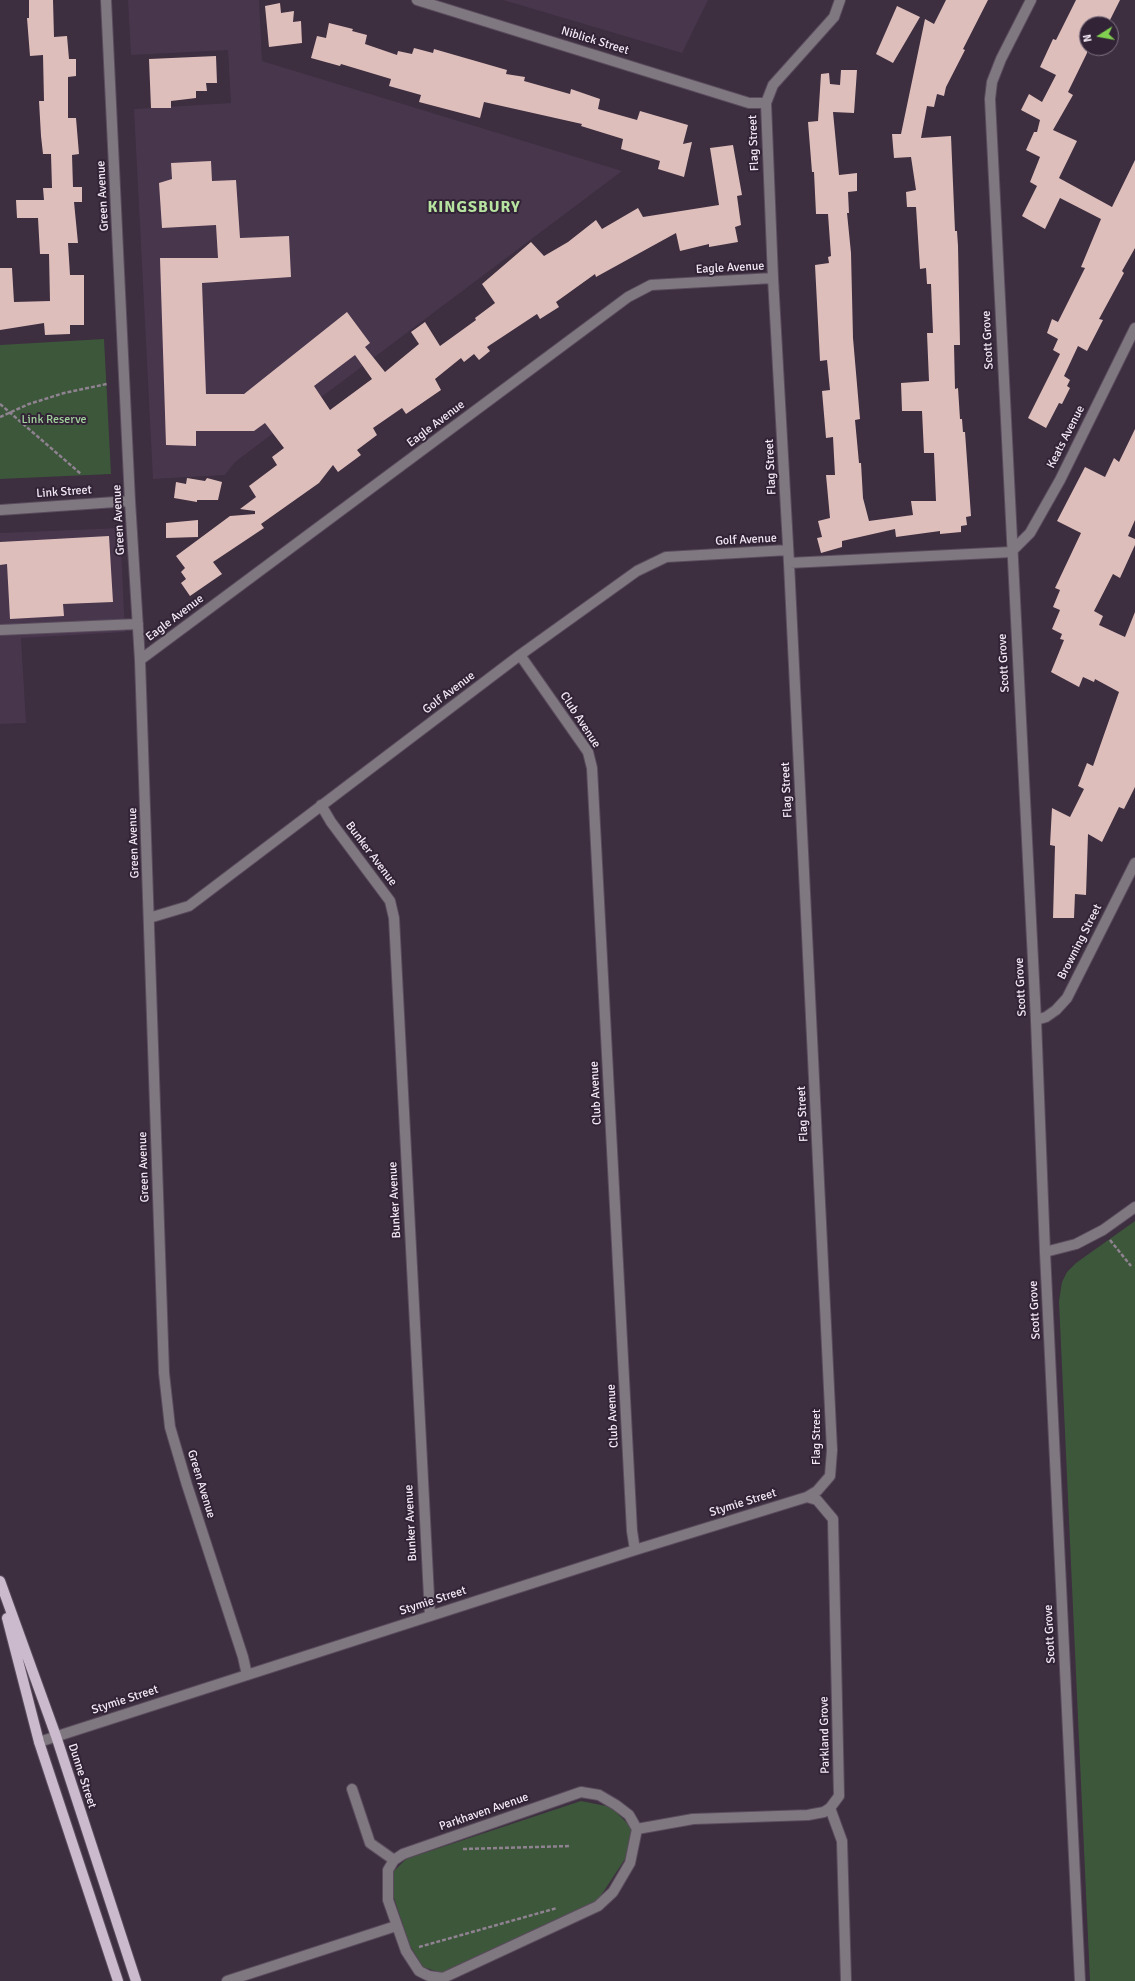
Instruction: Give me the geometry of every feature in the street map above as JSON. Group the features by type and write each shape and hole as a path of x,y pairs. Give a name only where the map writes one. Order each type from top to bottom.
{"main road":[{"name":"Dunne Street","path":"0,1581 56,1736 136,1981"},
{"path":"0,1590 39,1742 118,1981"}],"street":[{"name":"Green Avenue","path":"106,0 130,501 140,660 164,1373 170,1427 187,1485 243,1657 247,1674"},
{"name":"Niblick Street","path":"417,0 749,103 766,103"},
{"path":"766,103 773,85 834,17 840,0"},
{"name":"Scott Grove","path":"1031,0 1001,59 992,82 990,99 1011,552 1036,1020 1045,1252 1080,1981"},
{"name":"Flag Street","path":"766,103 772,278 790,563 832,1450 830,1476"},
{"name":"Eagle Avenue","path":"140,660 628,297 651,285 772,278"},
{"name":"Keats Avenue","path":"1011,552 1030,533 1060,480 1135,328"},
{"name":"Link Street","path":"0,510 130,501"},
{"name":"Golf Avenue","path":"149,918 189,906 520,656 637,571 666,557 788,550"},
{"path":"790,563 1011,552"},
{"path":"0,630 138,624"},
{"name":"Club Avenue","path":"520,656 588,752 592,768 632,1531 635,1550"},
{"name":"Bunker Avenue","path":"321,805 331,822 390,901 394,918 430,1616"},
{"name":"Browning Street","path":"1036,1020 1046,1017 1056,1010 1066,998 1135,864"},
{"path":"1045,1252 1076,1244 1103,1230 1135,1207"},
{"name":"Stymie Street","path":"39,1742 635,1550 807,1497 817,1491 830,1476"},
{"name":"Parkland Grove","path":"807,1497 817,1500 833,1519 839,1796 830,1808"},
{"path":"352,1788 370,1843 394,1860 388,1870 388,1900 406,1951 419,1971 428,1979 443,1978 598,1906 613,1892 630,1863 637,1829 693,1819 808,1815 824,1812 830,1808 842,1841 846,1981"},
{"name":"Parkhaven Avenue","path":"394,1860 403,1854 581,1792 599,1795 616,1805 629,1815 637,1829"},
{"path":"227,1981 396,1926"}],"path":[{"path":"0,417 29,404 64,393 107,384"},
{"path":"0,404 81,474"},
{"path":"1103,1230 1131,1266"},
{"path":"460,1849 571,1846"},
{"path":"406,1951 561,1907"},
{"path":"416,1940 418,1947"}],"shaded area":[{"path":"128,0 259,0 262,61 622,171 235,462 225,475 153,479 134,109 231,103 228,50 131,55"},
{"path":"503,0 708,0 682,53"},
{"path":"120,528 125,632 21,638 26,723 0,724 0,533"}],"green space":[{"name":"Link Reserve","path":"104,339 111,474 0,479 0,345"},
{"path":"1135,1221 1135,1981 1090,1981 1059,1301 1062,1282 1067,1272 1076,1263"},
{"path":"581,1801 611,1807 632,1828 625,1859 596,1903 442,1973 423,1967 410,1946 394,1898 393,1872 406,1859"}],"building":[{"path":"29,0 53,0 54,37 67,36 69,59 76,59 76,76 68,77 68,118 76,118 79,154 72,155 73,187 82,187 82,202 74,202 78,243 68,243 70,275 84,275 84,325 70,325 70,334 45,335 44,323 0,330 0,268 12,268 14,302 50,301 49,254 40,254 38,218 17,218 16,200 44,200 43,188 52,188 51,154 43,154 41,136 39,101 44,101 43,55 30,56 27,18 29,18"},
{"path":"946,0 988,0 963,49 965,50 946,87 944,96 937,94 934,107 927,106 921,138 951,136 955,231 957,231 958,246 960,345 954,345 955,389 958,388 960,419 962,419 963,432 965,432 971,516 966,517 967,525 961,526 961,532 940,534 940,531 896,537 895,529 842,541 842,547 821,553 817,538 822,537 818,521 830,518 826,475 835,475 833,437 826,438 822,391 830,390 827,360 820,361 815,265 829,263 828,257 831,256 828,214 816,214 814,172 812,172 808,122 818,121 821,74 829,73 830,84 840,85 841,70 857,70 854,113 833,112 839,175 857,173 857,191 848,192 849,213 847,213 851,253 853,338 860,419 855,420 859,463 861,463 863,498 869,521 913,515 911,501 936,501 934,453 924,453 922,411 902,411 901,383 929,381 927,333 933,333 931,284 927,284 926,268 920,269 916,207 907,207 906,192 916,190 911,157 894,158 892,134 901,134 925,19 934,24"},
{"path":"1076,0 1120,0 1112,16 1079,16 1079,56 1086,56 1068,92 1073,95 1053,130 1077,141 1059,178 1112,207 1135,160 1135,248 1122,271 1124,273 1099,319 1103,320 1087,351 1078,346 1064,376 1070,380 1067,386 1070,388 1062,404 1059,403 1046,428 1028,418 1060,354 1053,350 1058,339 1047,333 1052,319 1058,322 1085,268 1081,267 1101,219 1060,198 1045,229 1022,216 1037,186 1030,182 1040,157 1026,150 1034,132 1037,132 1040,120 1021,110 1029,94 1042,102 1056,75 1040,67 1053,39 1056,40"},
{"path":"280,3 281,13 294,11 293,22 301,21 302,43 269,47 265,6"},
{"path":"897,6 920,17 893,63 876,54"},
{"path":"329,23 353,29 352,31 367,35 365,44 397,55 398,51 412,54 414,48 433,53 434,49 507,70 506,74 525,77 524,81 570,94 571,89 600,99 598,109 637,120 640,111 688,125 683,144 692,142 684,177 658,169 660,161 621,149 623,139 581,126 582,124 484,102 480,118 419,102 421,95 389,86 391,79 341,64 340,66 311,58 317,36 326,38"},
{"path":"216,56 217,83 206,83 207,91 196,91 196,98 171,101 171,108 151,108 149,59"},
{"path":"733,145 742,195 737,196 741,225 735,227 738,242 709,247 709,244 680,251 676,233 596,277 595,274 556,302 559,307 540,319 537,314 487,347 490,351 479,360 474,354 464,362 461,358 435,379 441,390 406,414 402,408 373,428 377,435 357,450 361,455 338,472 333,465 319,483 261,524 264,528 213,562 222,574 190,596 181,583 186,579 181,572 185,568 176,556 230,516 255,514 255,511 240,509 256,497 249,486 277,465 272,457 284,448 265,423 254,431 196,431 196,446 166,445 160,258 218,258 216,225 162,228 159,183 172,179 171,163 211,161 212,181 236,180 240,238 289,236 291,277 202,283 206,394 244,394 347,312 370,343 365,347 385,372 419,344 411,332 425,322 440,346 476,320 475,318 495,303 482,284 531,242 544,256 568,242 596,220 602,229 638,208 643,217 719,205 710,148","holes":["355,355 372,379 330,410 314,386"]},
{"path":"1135,429 1135,520 1128,536 1135,539 1135,545 1120,578 1113,574 1094,611 1103,616 1099,625 1125,637 1135,612 1135,787 1124,809 1119,807 1102,842 1088,834 1086,895 1075,894 1074,918 1053,918 1055,846 1050,845 1052,808 1070,817 1084,789 1078,786 1087,763 1093,766 1119,692 1095,679 1094,682 1083,677 1079,687 1051,672 1064,640 1060,639 1062,634 1052,629 1060,610 1053,607 1060,590 1055,588 1081,533 1057,521 1085,467 1105,477 1114,458 1119,462"},
{"path":"187,478 205,481 207,478 222,482 218,500 197,500 197,502 174,498 176,482 186,484"},
{"path":"198,520 198,537 166,538 166,523"},
{"path":"109,536 113,602 63,604 64,616 10,619 7,564 0,565 0,542"}],"district":[{"name":"KINGSBURY","path":"474,208"}]}
